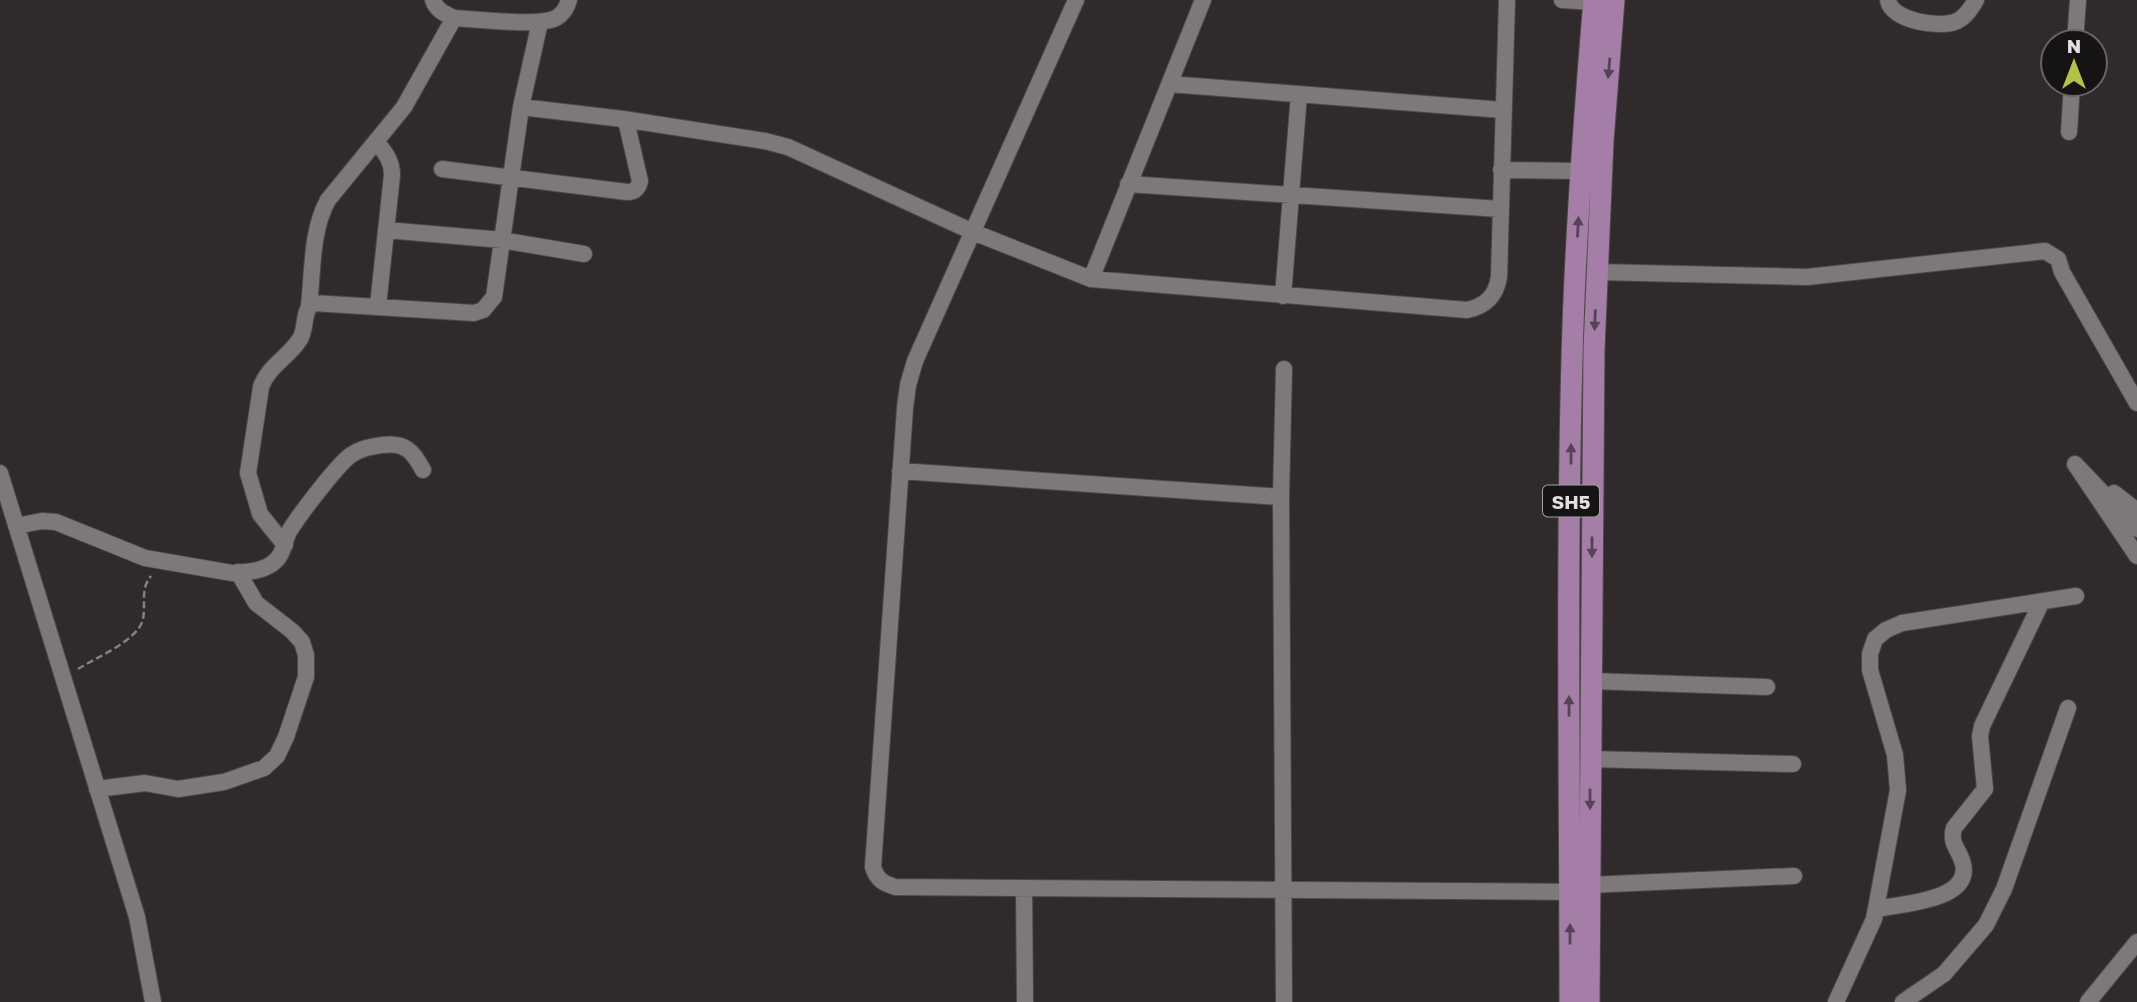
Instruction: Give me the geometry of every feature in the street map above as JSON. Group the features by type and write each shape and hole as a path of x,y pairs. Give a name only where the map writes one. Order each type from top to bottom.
{"main road":[{"name":"SH5","path":"1589,1002 1583,890 1572,358 1580,171 1601,1"},
{"name":"SH5","path":"1570,1002 1583,890 1590,759 1594,350 1603,141 1601,1"}],"street":[{"path":"432,0 444,14 454,18 540,22 556,18 566,9 569,0"},
{"path":"1076,0 915,361 908,385 873,867 876,877 884,884 895,887 1583,890 1794,876"},
{"path":"1091,279 1203,0"},
{"path":"521,107 623,119 776,143 973,232 1091,279 1467,310 1489,301 1497,290 1499,277 1507,0"},
{"path":"1562,0 1601,1"},
{"path":"1888,0 1889,6 1896,14 1946,24 1959,21 1976,0"},
{"path":"2076,28 2078,0"},
{"path":"285,545 257,507 250,482 248,465 264,378 298,342 302,334 309,305 317,228 322,209 411,98 454,18"},
{"path":"309,305 318,302 474,313 483,310 494,297 521,107 540,22"},
{"path":"1168,84 1503,110"},
{"path":"1283,296 1299,94"},
{"path":"2069,132 2071,98"},
{"path":"442,169 634,192 640,181 627,125 623,119"},
{"path":"376,141 392,165 378,306"},
{"path":"1501,170 1580,171"},
{"path":"1128,184 1500,209"},
{"path":"386,230 502,240 584,254"},
{"path":"1597,272 1807,277 2045,251 2058,259 2062,272 2137,403"},
{"path":"1284,369 1281,497 1284,1002"},
{"path":"16,526 42,521 56,522 134,554 167,562 238,572 261,569 274,562 285,545 289,531 341,464 353,454 366,448 394,444 406,446 415,454 423,470"},
{"path":"2075,464 2137,511"},
{"path":"2075,464 2137,529"},
{"path":"2075,464 2137,556"},
{"path":"900,471 1281,497"},
{"path":"0,473 137,917 153,1002"},
{"path":"97,789 145,783 178,789 224,782 264,768 276,756 286,737 306,677 306,655 302,642 292,631 256,603 238,572"},
{"path":"1836,1002 1867,938 1876,909 1898,790 1895,755 1870,670 1870,654 1875,639 1886,630 1902,623 2076,596"},
{"path":"1876,909 1943,896 1961,883 1964,876 1963,864 1952,836 1954,828 1985,789 1980,745 1982,726 2042,601"},
{"path":"1591,681 1767,687"},
{"path":"1903,1002 1944,974 1986,925 2004,889 2068,708"},
{"path":"1590,759 1793,764"},
{"path":"1024,888 1025,1002"},
{"path":"2088,1002 2135,946"}],"path":[{"path":"63,678 129,639 139,630 143,620 144,589 147,581 167,562"}]}
